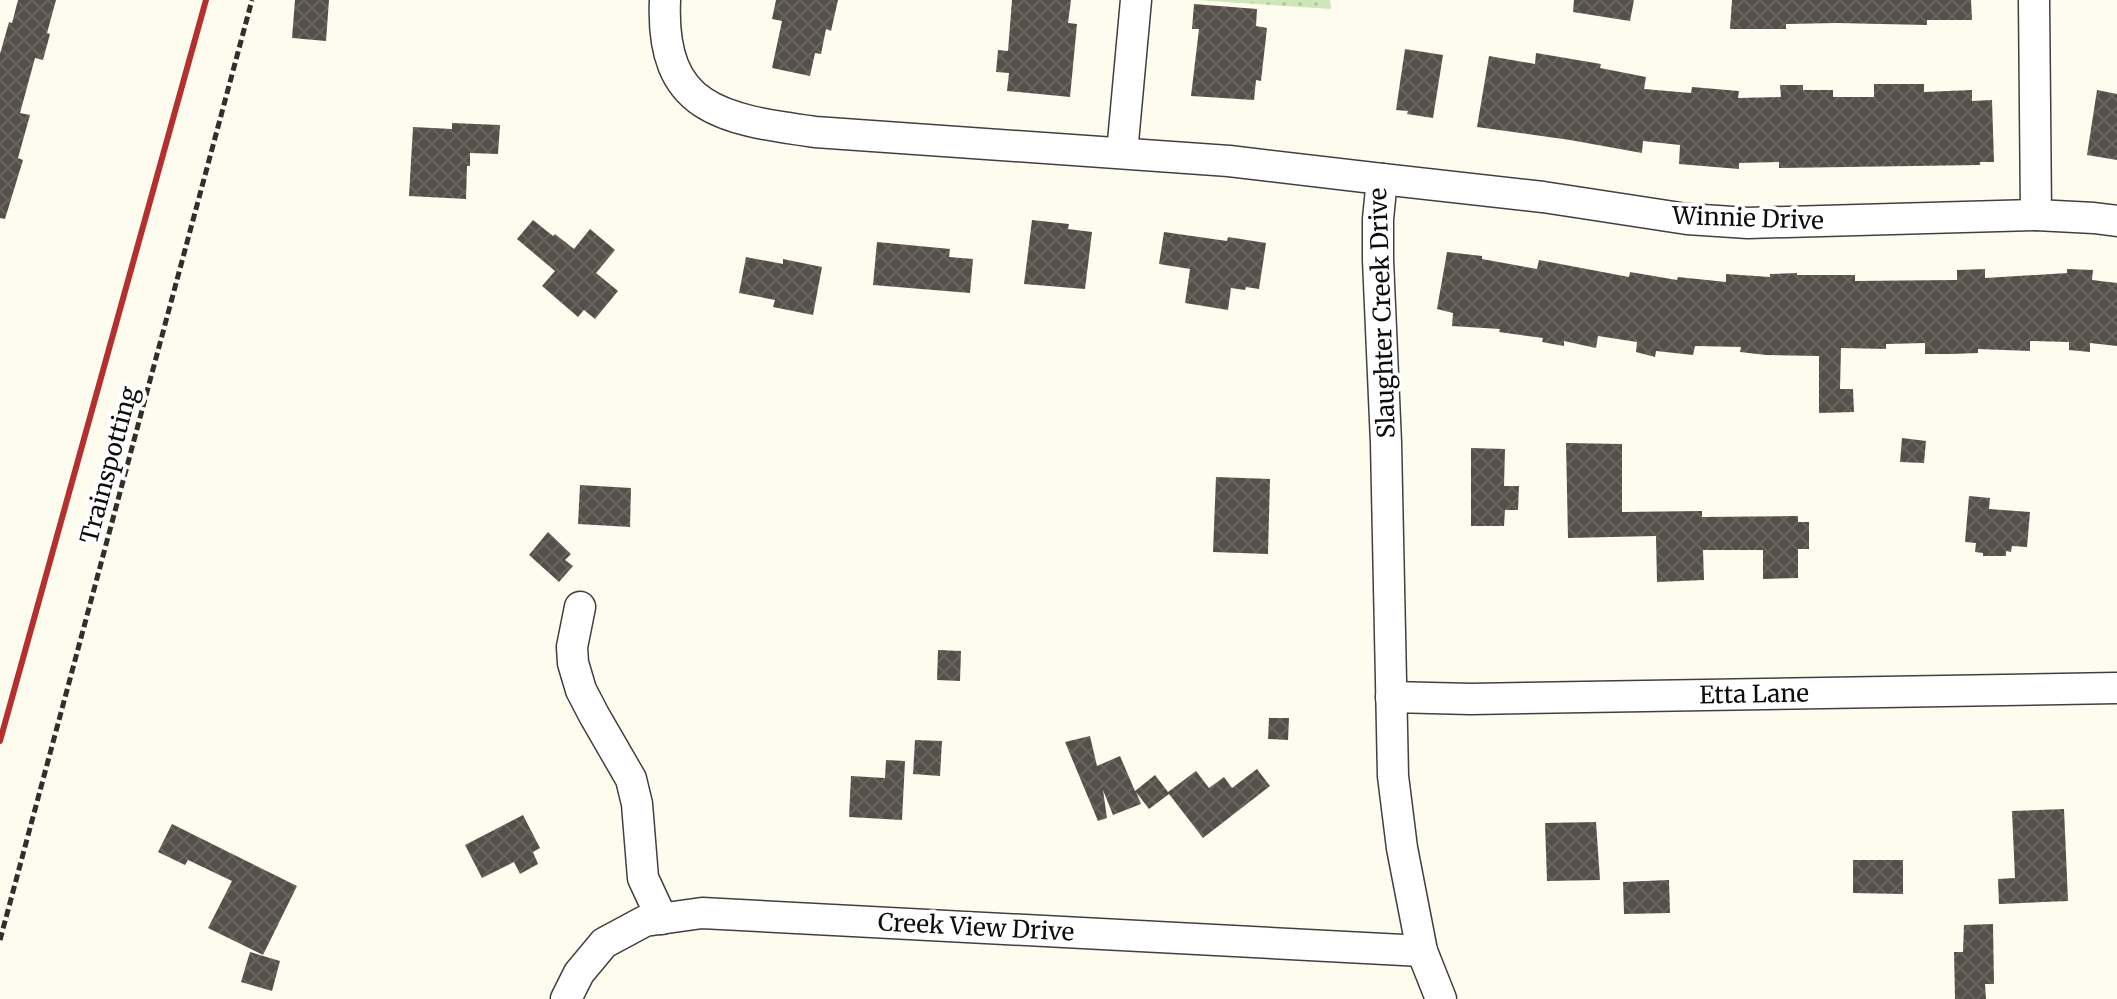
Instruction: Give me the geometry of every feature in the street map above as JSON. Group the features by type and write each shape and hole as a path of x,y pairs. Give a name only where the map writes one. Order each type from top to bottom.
{"street":[{"name":"Slaughter Creek Drive","path":"665,0 666,43 678,78 704,104 754,124 815,132 1229,161 1382,179 1378,260 1395,791 1402,848 1422,951 1441,999"},
{"path":"1122,153 1136,0"},
{"path":"2034,0 2036,215"},
{"name":"Winnie Drive","path":"1382,179 1543,197 1687,219 1748,223 2036,215 2117,221"},
{"path":"580,607 572,647 573,663 581,690 631,779 637,804 643,878 662,919"},
{"name":"Etta Lane","path":"1391,697 1471,699 2117,688"},
{"name":"Creek View Drive","path":"566,999 579,973 604,943 645,921 702,913 1422,951"}],"path":[{"name":"Trainspotting","path":"0,940 252,0"}],"green space":[{"path":"1197,0 1330,0 1331,9"}],"building":[{"path":"18,0 56,0 43,60 35,58 20,113 30,115 18,158 23,160 5,219 0,218 0,54"},
{"path":"295,0 329,0 326,41 292,38"},
{"path":"776,0 838,0 831,31 826,29 821,54 815,53 810,76 772,68 782,21 772,19"},
{"path":"1012,0 1071,0 1068,23 1077,24 1070,97 1007,91 1009,73 996,72 998,50 1008,51"},
{"path":"1574,0 1634,0 1630,21 1573,12"},
{"path":"1732,0 1971,0 1972,20 1927,20 1927,25 1786,24 1786,29 1730,29"},
{"path":"1194,4 1257,9 1256,26 1267,28 1261,81 1256,80 1254,100 1191,96 1199,29 1192,29"},
{"path":"1405,49 1443,55 1433,118 1396,110"},
{"path":"1536,53 1601,64 1600,68 1646,77 1644,89 1691,93 1692,87 1739,91 1738,98 1781,97 1780,85 1803,85 1803,90 1833,90 1833,97 1874,97 1874,84 1924,84 1924,92 1972,90 1972,101 1992,100 1994,162 1980,162 1980,165 1779,168 1779,162 1739,163 1739,169 1679,164 1680,145 1643,141 1642,153 1477,127 1489,56 1535,64"},
{"path":"2097,90 2117,94 2117,160 2087,155"},
{"path":"452,123 500,125 498,154 470,153 466,199 409,196 413,127 452,129"},
{"path":"533,220 574,249 590,229 615,250 596,273 618,291 595,319 584,310 578,317 542,286 555,271 517,239"},
{"path":"1032,220 1069,224 1068,229 1092,232 1085,289 1024,284"},
{"path":"1164,232 1266,243 1259,289 1231,288 1228,310 1185,303 1190,269 1159,264"},
{"path":"877,242 950,249 949,257 973,259 970,293 873,285"},
{"path":"1447,252 1482,256 1482,259 1537,269 1539,260 1629,277 1630,272 1677,280 1678,277 1726,282 1726,274 1770,277 1770,274 1797,273 1855,275 1855,281 1957,280 1957,270 1985,269 1985,278 2067,273 2067,269 2093,270 2092,280 2117,283 2117,346 2090,343 2090,352 2069,350 2069,342 2030,341 2030,351 1978,349 1978,353 1952,354 1925,354 1925,343 1886,344 1886,349 1841,348 1840,389 1853,389 1854,412 1819,413 1819,356 1766,355 1740,352 1741,347 1695,346 1693,355 1656,351 1655,357 1636,352 1637,342 1598,336 1596,348 1564,341 1564,346 1542,342 1543,338 1499,332 1500,329 1452,326 1453,313 1437,309"},
{"path":"746,257 783,264 783,259 822,267 813,315 773,307 775,300 739,293"},
{"path":"1902,438 1926,441 1924,463 1900,462"},
{"path":"1566,443 1622,444 1622,512 1702,511 1702,517 1798,516 1798,522 1809,522 1809,549 1798,549 1798,578 1763,579 1763,550 1703,550 1704,580 1657,582 1656,536 1568,538"},
{"path":"1471,448 1505,449 1504,486 1519,486 1518,510 1505,510 1504,526 1471,526"},
{"path":"1216,477 1270,479 1268,554 1213,552"},
{"path":"580,485 631,488 630,527 578,524"},
{"path":"1969,496 1990,498 1989,509 2030,512 2027,547 2012,546 2011,552 2006,551 2006,556 1983,556 1983,553 1975,552 1976,543 1965,542"},
{"path":"548,532 571,554 565,560 573,566 559,582 529,555"},
{"path":"938,650 961,651 960,681 937,680"},
{"path":"1269,718 1289,718 1288,740 1268,739"},
{"path":"1090,736 1097,766 1120,756 1135,791 1155,775 1168,792 1196,771 1209,788 1224,777 1232,788 1257,769 1270,786 1203,838 1169,794 1149,809 1136,792 1141,804 1113,815 1103,790 1107,818 1098,821 1065,742"},
{"path":"915,740 942,741 940,776 913,774"},
{"path":"886,760 905,761 902,820 849,817 851,776 885,778"},
{"path":"2064,809 2068,901 1999,904 1998,879 2015,878 2012,811"},
{"path":"523,815 540,848 533,852 538,864 520,874 514,862 482,878 465,845"},
{"path":"1596,822 1600,880 1547,881 1545,823"},
{"path":"172,824 297,886 263,955 208,928 232,881 188,860 185,865 158,852"},
{"path":"1853,860 1903,860 1903,894 1853,893"},
{"path":"1669,880 1670,913 1624,914 1623,882"},
{"path":"1993,924 1994,984 1985,984 1986,999 1955,999 1954,952 1963,952 1964,925"},
{"path":"250,952 280,961 272,991 241,982"}],"railway":[{"path":"0,741 206,0"}]}
